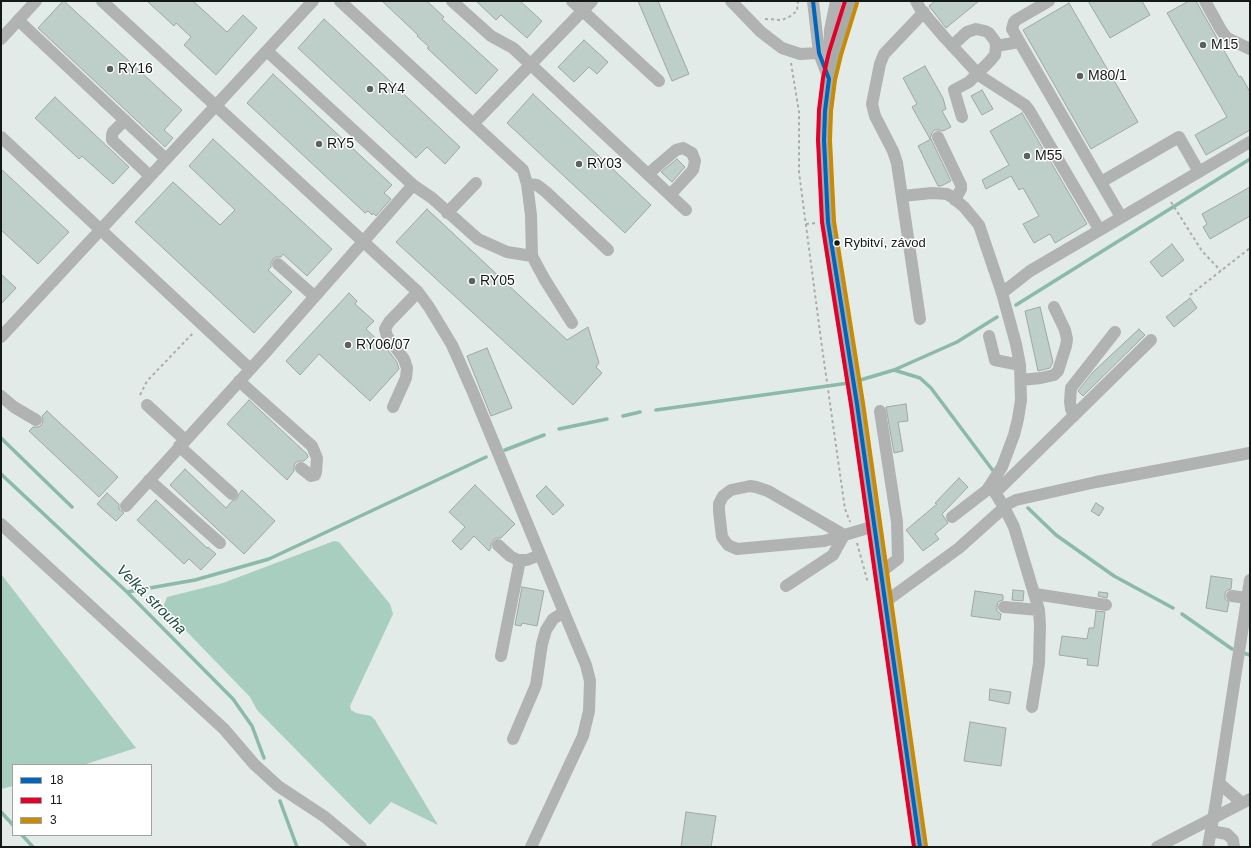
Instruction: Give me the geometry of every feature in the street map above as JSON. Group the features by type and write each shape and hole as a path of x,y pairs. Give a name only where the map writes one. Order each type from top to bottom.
{"main road":[{"path":"851,1 839,38 829,79 825,111 824,140 828,222 875,526 920,847"}],"street":[{"path":"1,39 36,1"},
{"path":"102,1 418,292 452,345 588,672 590,691 589,711 583,736 531,847"},
{"path":"1,337 313,1"},
{"path":"340,1 523,170 527,184 531,215 532,256 544,280 572,323"},
{"path":"452,1 487,33 510,45 686,210"},
{"path":"572,1 659,81"},
{"path":"473,124 592,1"},
{"path":"731,1 768,38 782,48 800,54 819,53"},
{"path":"813,1 819,53 829,79"},
{"path":"829,79 828,43 836,1"},
{"path":"916,1 952,46 978,73 1030,110 1099,229"},
{"path":"1049,1 1020,17 1014,22 1012,29 1121,217"},
{"path":"1207,2 1220,30 1227,38 1250,49"},
{"path":"920,319 895,157 875,116 872,104 880,64 884,54 924,12"},
{"path":"18,20 166,159"},
{"path":"952,46 967,32 976,29 989,33 995,41 996,46 993,59 969,82 954,90 962,117"},
{"path":"996,46 1019,42"},
{"path":"267,50 413,185 432,198 469,232 486,244 507,252 532,256"},
{"path":"125,120 113,132 112,140 150,176"},
{"path":"1,137 250,369"},
{"path":"938,137 961,184 961,189 955,200"},
{"path":"1100,182 1179,137 1199,172"},
{"path":"1002,293 1030,271 1099,229 1250,142"},
{"path":"648,174 676,150 683,148 692,153 695,161 693,170 670,195"},
{"path":"447,213 476,183"},
{"path":"527,184 537,185 546,192 608,250"},
{"path":"126,506 413,185"},
{"path":"902,196 940,193 946,194 955,200 974,218 979,225 1002,293 1016,344 1020,365 1021,400 1014,435 993,489"},
{"path":"278,264 314,296"},
{"path":"393,407 406,378 407,368 404,359 387,336 385,329 388,322 418,292"},
{"path":"1021,380 1046,377 1054,375 1058,371 1067,339 1065,330 1054,307"},
{"path":"1074,416 1070,402 1072,388 1115,332"},
{"path":"989,336 996,360 1020,365"},
{"path":"952,517 983,494 993,489 1074,416 1151,340"},
{"path":"239,381 312,446 317,458 315,475 311,476 301,468"},
{"path":"1,396 14,407 36,420"},
{"path":"147,405 232,494"},
{"path":"880,411 897,522 898,559 881,572"},
{"path":"885,602 959,548 1004,508 1016,500 1096,482 1250,453"},
{"path":"149,480 220,543"},
{"path":"849,534 756,487 750,486 731,490 723,496 719,504 722,537 728,545 737,549 816,542 849,534 875,526"},
{"path":"993,489 1016,534 1039,610 1039,663 1032,707"},
{"path":"897,522 902,498"},
{"path":"1,524 224,729 254,764 273,782 325,817 361,847"},
{"path":"786,586 834,555 849,534"},
{"path":"498,545 510,556 520,560 527,560 540,555"},
{"path":"501,656 520,560"},
{"path":"1208,847 1218,783 1246,637 1247,598 1250,580"},
{"path":"1035,594 1106,605"},
{"path":"1232,596 1247,598"},
{"path":"1004,607 1039,610"},
{"path":"514,739 536,685 542,644 546,630 553,619 564,612"},
{"path":"1218,783 1246,801"},
{"path":"1157,847 1246,801"},
{"path":"1211,831 1227,834 1233,840 1234,847"}],"path":[{"path":"751,21 782,20 797,12 798,1"},
{"path":"788,50 799,112 799,172 845,509 849,534 869,586"},
{"path":"1170,200 1202,251 1221,271"},
{"path":"1190,295 1250,248"},
{"path":"147,405 140,398 140,394 147,381 202,324"}],"green space":[{"path":"334,541 339,542 390,604 393,614 350,706 351,710 356,713 371,716 375,720 438,825 391,802 370,825 257,710 250,697 163,607 167,597 223,583"},
{"path":"1,574 136,748 86,764 12,764 12,786 1,789"}],"building":[{"name":"RY16","path":"63,1 182,110 164,130 173,138 165,147 38,28"},
{"path":"147,1 193,1 227,32 243,15 257,28 216,75 184,45 191,37 176,23 174,26"},
{"path":"382,1 427,1 444,17 442,19 498,70 476,94 427,48 429,47 417,36 418,35"},
{"path":"476,1 520,1 542,21 527,38 501,15 496,20"},
{"path":"638,1 658,1 689,74 672,81"},
{"path":"935,1 979,1 946,28 929,6"},
{"path":"1088,1 1142,1 1150,15 1110,38"},
{"name":"M15","path":"1189,1 1196,1 1239,77 1241,76 1250,92 1250,130 1206,155 1195,135 1227,117 1167,13"},
{"name":"M80/1","path":"1069,3 1138,122 1091,149 1023,30"},
{"name":"RY4","path":"324,19 460,147 445,164 427,147 416,158 298,48"},
{"path":"584,40 608,62 597,74 589,67 574,82 558,67"},
{"path":"925,66 943,98 946,109 942,111 951,127 943,131 934,130 930,139 912,107 917,104 903,78"},
{"name":"RY5","path":"273,74 392,185 384,193 391,199 376,216 373,213 372,215 368,211 365,213 247,103"},
{"path":"982,90 993,109 982,115 971,96"},
{"name":"RY03","path":"533,94 651,205 625,233 507,123"},
{"path":"55,97 129,167 113,184 82,156 79,159 35,118"},
{"name":"M55","path":"1022,113 1087,224 1055,243 1050,234 1034,243 1023,224 1039,216 1023,188 1019,190 1011,176 986,189 982,180 1009,165 990,131"},
{"path":"213,139 332,249 307,276 283,254 281,257 276,257 273,259 271,267 268,270 292,292 254,333 135,222 173,182 220,225 235,210 189,166"},
{"path":"931,139 951,181 941,186 938,186 918,146"},
{"path":"677,159 685,167 672,182 661,172"},
{"path":"1,169 69,232 38,264 1,230"},
{"path":"1250,187 1250,216 1210,239 1203,227 1207,224 1202,214"},
{"name":"RY05","path":"427,209 567,340 588,327 599,363 596,367 602,373 573,405 396,242"},
{"path":"1172,244 1184,260 1162,277 1150,262"},
{"path":"1,274 16,288 1,304"},
{"name":"RY06/07","path":"349,293 357,301 355,304 374,321 366,329 387,349 397,362 399,369 370,401 319,354 300,375 286,361"},
{"path":"1190,298 1197,308 1174,327 1166,317"},
{"path":"1040,307 1053,362 1050,368 1038,371 1025,311"},
{"path":"1139,329 1145,335 1083,396 1078,391 1093,372"},
{"path":"487,348 512,408 491,416 467,356"},
{"path":"249,400 307,454 308,457 304,461 295,463 294,471 287,480 227,424"},
{"path":"906,404 908,421 898,422 903,451 894,453 886,407"},
{"path":"47,411 118,477 99,497 29,431 33,427 39,427 42,424 42,416"},
{"path":"185,469 226,508 232,501 237,499 242,490 275,521 244,554 170,485"},
{"path":"959,478 968,487 942,514 948,523 935,534 939,539 923,551 906,530 937,504 935,503"},
{"path":"475,485 515,524 501,538 496,538 493,540 489,551 474,536 461,550 452,541 465,527 449,512"},
{"path":"546,486 564,505 553,515 536,496"},
{"path":"107,493 119,504 119,509 124,513 116,521 97,504"},
{"path":"156,500 207,548 208,547 216,554 201,570 189,559 184,564 137,520"},
{"path":"1096,503 1104,508 1099,516 1091,511"},
{"path":"1211,576 1232,579 1231,589 1226,591 1225,595 1225,599 1229,602 1227,612 1206,608"},
{"path":"522,587 544,591 537,626 522,623 521,626 515,625"},
{"path":"1013,590 1024,591 1023,601 1012,600"},
{"path":"975,591 1003,595 1003,600 998,602 997,606 997,611 1001,614 1000,620 971,616"},
{"path":"1099,592 1108,593 1107,598 1098,596"},
{"path":"1096,611 1105,612 1098,666 1087,665 1088,659 1059,655 1062,636 1087,639 1089,628 1094,628"},
{"path":"990,689 1011,692 1009,704 989,700"},
{"path":"970,722 1006,728 1001,766 964,761"},
{"path":"686,812 716,816 711,847 681,847"}],"waterway":[{"path":"1016,305 1250,159"},
{"path":"857,381 894,370 957,342 997,317"},
{"path":"894,370 920,378 931,388 994,472"},
{"path":"656,410 849,383"},
{"path":"623,416 640,412"},
{"path":"559,429 607,419"},
{"path":"505,450 544,435"},
{"path":"1,438 72,507"},
{"path":"127,592 195,580 269,559 486,457"},
{"name":"Velká strouha","path":"1,474 127,592 233,699 252,726 264,758"},
{"path":"1028,508 1056,535 1114,576 1173,608"},
{"path":"1182,614 1232,649"},
{"path":"1243,653 1250,655"},
{"name":"Velká strouha","path":"280,801 297,847"},
{"path":"1,812 12,824"},
{"path":"23,836 33,847"}],"transit line":[{"name":"18","path":"813,1 819,53 829,79 825,111 824,140 828,222 857,404 920,847"},
{"name":"11","path":"845,1 829,52 823,78 819,110 818,140 822,222 851,405 914,847"},
{"name":"3","path":"857,3 841,55 835,80 831,111 830,140 834,221 863,403 926,846"}],"place":[{"name":"M15","path":"1203,45"},
{"name":"RY16","path":"110,69"},
{"name":"M80/1","path":"1080,76"},
{"name":"RY4","path":"370,89"},
{"name":"RY5","path":"319,144"},
{"name":"M55","path":"1027,156"},
{"name":"RY03","path":"579,164"},
{"name":"Rybitví, závod","path":"837,243"},
{"name":"RY05","path":"472,281"},
{"name":"RY06/07","path":"348,345"}]}
